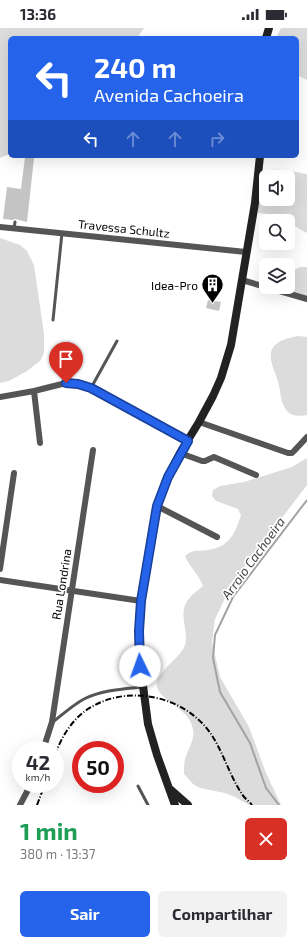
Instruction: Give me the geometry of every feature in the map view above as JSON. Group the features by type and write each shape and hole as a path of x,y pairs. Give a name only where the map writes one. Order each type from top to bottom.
{"main road":[{"path":"175,805 152,740 148,724 139,655 141,601 157,506 168,477 180,453 199,422 221,378 231,345 255,203 260,158"},
{"path":"170,789 188,805"}],"street":[{"name":"Travessa Schultz","path":"0,227 15,225 62,233 246,252"},
{"path":"242,280 307,299"},
{"path":"0,397 66,383 78,384 91,388 188,441"},
{"path":"34,391 40,443"},
{"path":"199,422 288,453 294,452 307,437"},
{"name":"Rua Londrina","path":"46,741 52,722 93,450"},
{"path":"180,453 202,461 214,457 256,475"},
{"path":"0,569 14,473"},
{"path":"157,506 217,537"},
{"path":"0,580 141,601"},
{"path":"20,805 26,793"}],"lane":[{"path":"53,320 62,233"},
{"path":"91,388 117,341"},
{"path":"52,722 83,699 99,693 142,687"},
{"path":"138,786 148,805"}],"shaded area":[{"path":"0,28 144,28 138,36 8,36 8,155 0,158"},
{"path":"281,28 307,28 307,80 299,76 299,36 277,36"},
{"path":"295,172 307,174 307,233 295,226 295,214 258,213 259,184 259,206 295,206"},
{"path":"0,238 20,245 27,251 34,265 44,334 44,353 40,361 27,371 9,381 0,383"},
{"path":"307,267 307,297 295,293 295,269"},
{"path":"298,336 307,337 307,415 299,416 289,413 285,408 271,357 273,347 281,341"},
{"path":"307,458 307,485 233,582 215,619 212,642 220,677 249,727 266,773 281,805 249,805 225,793 200,788 193,784 184,774 185,759 193,737 191,723 182,711 164,697 157,687 157,682 163,671 185,645 186,635 183,613 184,608 190,598 203,586 185,556 194,551 205,551 226,543 233,534 241,515 238,509 216,501 212,496 213,490 220,486 244,482 292,467"}],"building":[{"path":"25,158 34,158 27,222 15,219 3,219 7,187 21,189"},
{"name":"Idea-Pro","path":"208,300 221,302 219,311 206,308"}],"waterway":[{"name":"Arroio Cachoeira","path":"279,805 266,788 250,743 220,692 213,658 215,635 233,597 307,500"}],"railway":[{"path":"62,741 67,730 78,717 92,707 107,700 124,696 158,698 189,712 202,723 214,739 243,795 252,805"},
{"path":"37,805 42,793"}],"place":[{"name":"Idea-Pro","path":"213,304"}],"route":[{"path":"66,383 78,384 91,388 188,441 168,477 157,506 141,601 139,631 140,666"}]}
